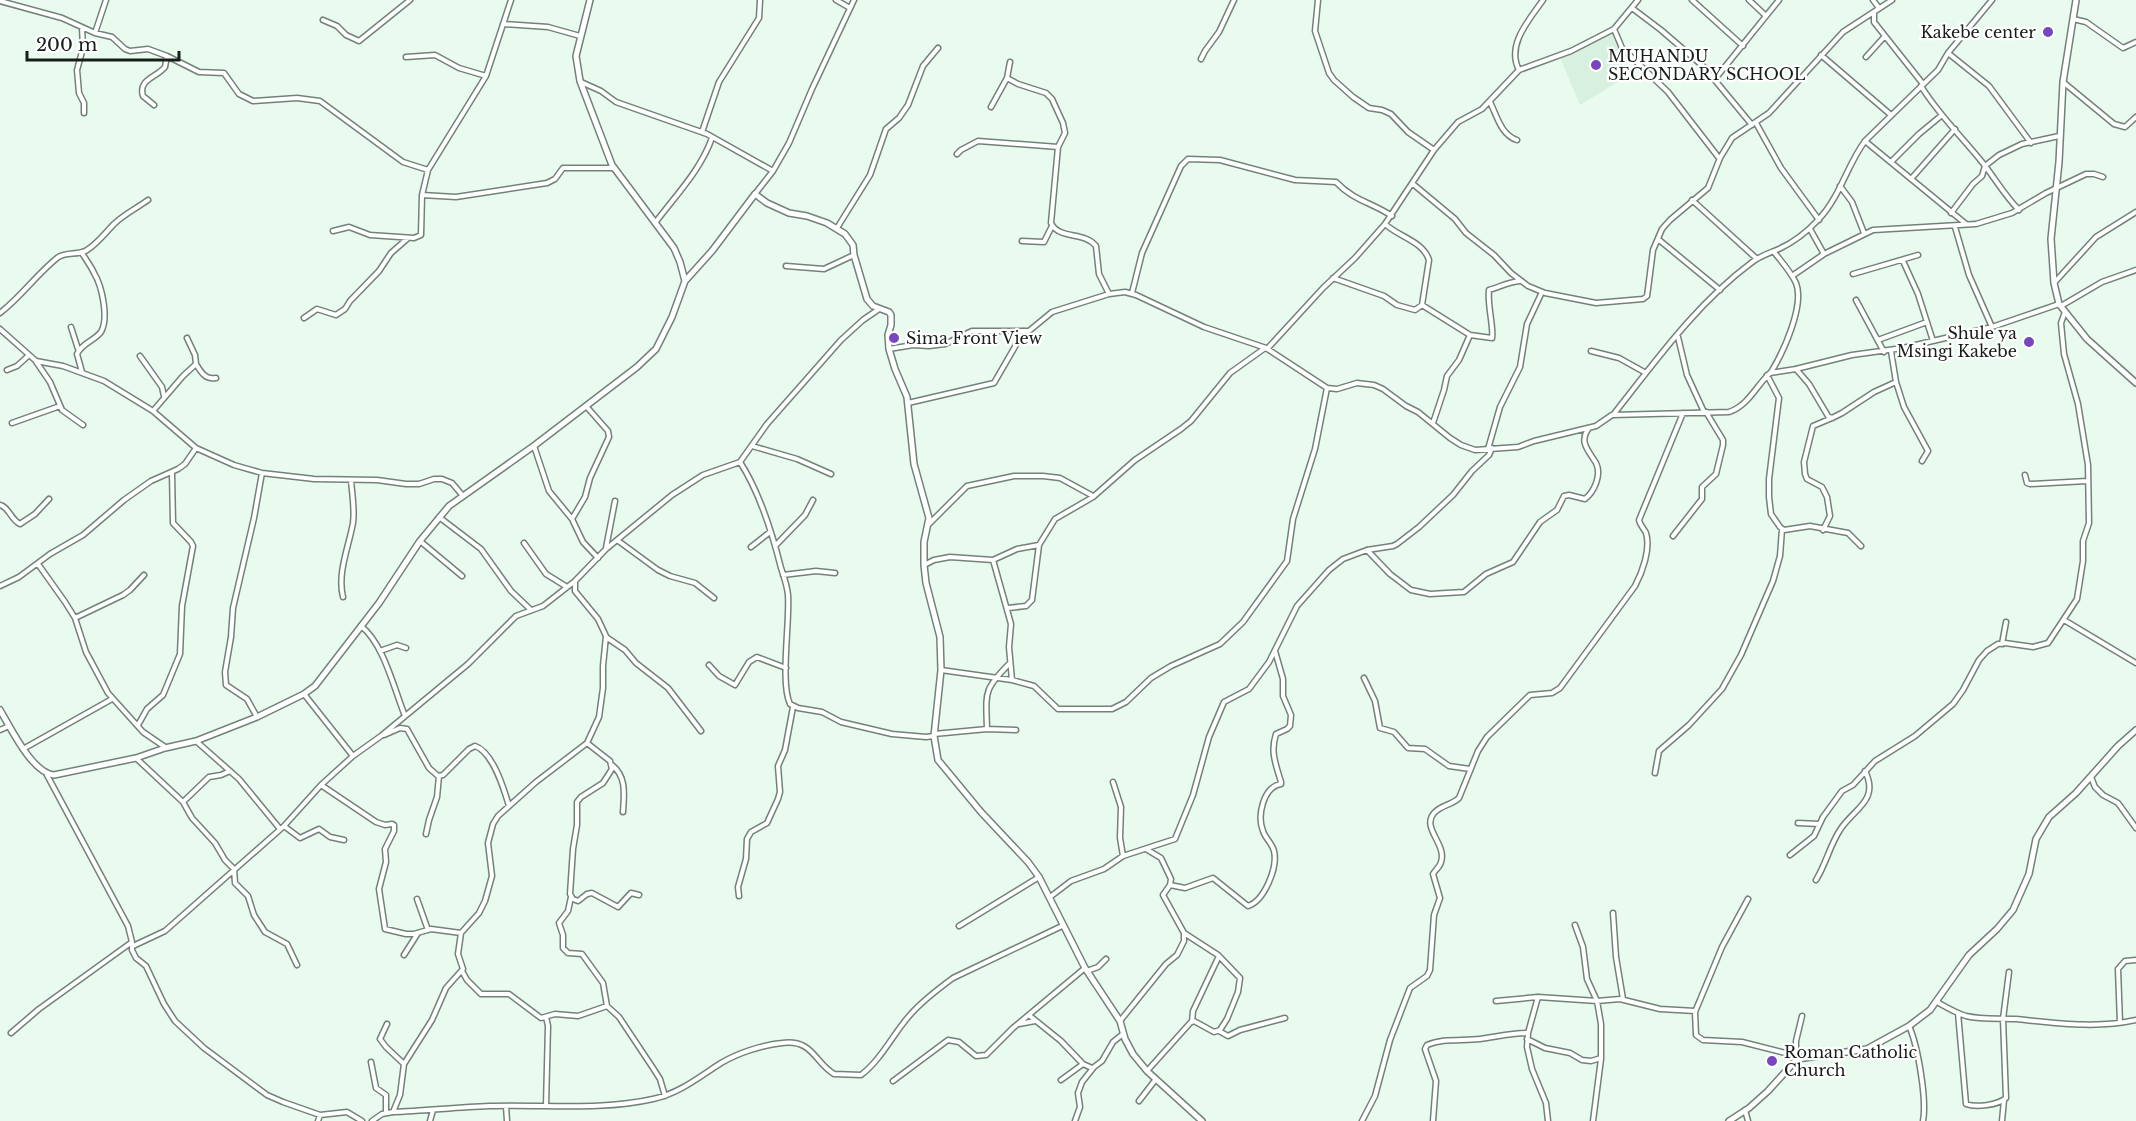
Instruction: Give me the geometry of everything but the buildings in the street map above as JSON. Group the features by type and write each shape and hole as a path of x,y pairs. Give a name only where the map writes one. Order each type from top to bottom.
{"street":[{"path":"95,33 106,0"},
{"path":"323,20 337,26 352,39 358,41 410,0"},
{"path":"333,231 349,227 370,235 408,238 418,237 422,232 422,195 428,170 486,76 511,0"},
{"path":"590,0 576,56 580,81 614,168 674,248 685,281"},
{"path":"702,132 715,91 735,55 757,23 760,2 765,0"},
{"path":"836,0 850,8"},
{"path":"47,775 62,774 136,758 196,741 257,717 304,694 324,676 439,517 463,496 534,446 637,367 656,349 664,335 685,281 712,251 773,171 789,143 812,88 854,0"},
{"path":"1201,59 1219,32 1234,0"},
{"path":"1318,0 1316,38 1334,80 1365,106 1391,114 1408,132 1434,150"},
{"path":"1520,70 1514,58 1517,43 1543,0"},
{"path":"1008,608 1029,605 1032,600 1040,544 1055,519 1094,497 1135,460 1191,421 1230,373 1266,349 1355,258 1392,216 1434,150 1458,122 1490,102 1520,70 1571,51 1614,30 1638,0"},
{"path":"1692,0 1743,46"},
{"path":"1749,0 1765,15"},
{"path":"1715,79 1779,0"},
{"path":"1873,0 1879,8"},
{"path":"1413,184 1455,219 1466,233 1494,255 1520,281 1542,292 1596,303 1643,299 1647,296 1651,260 1662,229 1709,185 1720,158 1732,138 1769,113 1843,32 1892,0"},
{"path":"1612,416 1685,325 1720,290 1757,259 1794,241 1819,220 1829,208 1856,153 1865,141 1938,70 1948,53 1992,0"},
{"path":"2076,0 2063,82 2051,239 2054,283 2062,307 2087,339 2136,383"},
{"path":"0,1 62,18 95,33 112,37 130,51 148,49 199,72 224,73 239,94 253,101 297,98 320,101 403,162 428,170"},
{"path":"1632,8 1691,55 1715,79 1738,110 1754,124 1781,168 1819,220"},
{"path":"1875,11 1874,22 1942,115 2019,210"},
{"path":"2073,19 2086,22 2123,48 2136,42"},
{"path":"503,24 548,27 580,36"},
{"path":"82,27 83,48 77,70 78,93 84,103 84,113"},
{"path":"1614,30 1622,48 1668,92 1720,158"},
{"path":"1866,57 1885,36"},
{"path":"837,228 870,175 886,129 899,118 908,105 923,66 938,48"},
{"path":"1948,53 1989,86 2031,143"},
{"path":"405,57 435,54 453,66 486,76"},
{"path":"1821,55 1891,115"},
{"path":"154,105 143,96 142,87 145,81 162,71 167,56"},
{"path":"991,107 1007,78 1010,62"},
{"path":"1007,78 1023,86 1039,89 1052,99 1065,133 1058,147 1052,226 1043,242 1022,241"},
{"path":"580,81 601,91 616,102 702,132 773,171"},
{"path":"2063,82 2114,124 2125,127 2136,117"},
{"path":"1490,102 1504,131 1510,138 1518,140"},
{"path":"1892,161 1942,115"},
{"path":"1911,179 1955,129"},
{"path":"1951,213 1982,176 1985,166 2007,151 2059,136"},
{"path":"654,223 694,174 712,137"},
{"path":"957,154 978,141 1058,147"},
{"path":"1865,141 1967,225"},
{"path":"1132,293 1142,253 1181,166 1188,159 1220,160 1295,180 1336,182 1349,195 1377,206 1392,216"},
{"path":"422,195 448,198 547,183 555,179 563,168 614,168"},
{"path":"1792,276 1824,254 1873,230 1982,223 2019,210 2086,174 2103,177"},
{"path":"1840,186 1852,202 1864,233"},
{"path":"755,194 766,203 789,213 807,216 837,228 851,241 867,299 873,306 891,315 888,334 889,350 908,403 916,472 928,512 929,524 924,542 924,565 926,583 940,637 941,670 934,735 938,760 1028,862 1038,877 1086,969 1120,1021 1128,1046 1147,1071 1202,1121"},
{"path":"0,314 14,303 45,268 61,255 82,252 104,237 115,223 148,200"},
{"path":"1692,200 1757,259"},
{"path":"2054,283 2096,237 2136,212"},
{"path":"1333,278 1384,296 1403,307 1415,310 1422,305 1429,260 1427,254 1385,224"},
{"path":"1052,226 1058,232 1080,236 1096,246 1099,274 1109,294"},
{"path":"1955,226 1969,275 1992,327"},
{"path":"1810,229 1824,254"},
{"path":"304,318 316,309 336,315 341,313 379,271 391,253 408,238"},
{"path":"1658,239 1720,290"},
{"path":"889,350 913,345 945,344 972,331 1031,330 1052,312 1109,294 1132,293 1204,327 1266,349 1327,388 1358,383 1383,388 1461,445 1475,450 1518,447 1590,427 1612,416 1735,410 1746,401 1769,374 1783,352 1793,324 1798,293 1796,282 1774,251"},
{"path":"78,351 100,333 104,325 101,290 82,252"},
{"path":"786,266 824,269 854,255"},
{"path":"1853,274 1918,255"},
{"path":"1903,261 1914,284 1933,341"},
{"path":"1769,374 1852,355 1891,351 1992,327 2062,307 2102,282 2136,270"},
{"path":"1422,305 1470,335 1492,338 1489,290 1500,288 1508,282 1520,281"},
{"path":"1050,897 1071,881 1104,869 1123,856 1174,839 1193,795 1209,736 1224,702 1249,689 1269,662 1297,606 1337,563 1367,550 1393,546 1419,527 1453,495 1485,459 1500,407 1520,368 1527,324 1542,292"},
{"path":"1856,300 1884,352"},
{"path":"1790,855 1811,839 1840,794 1853,785 1875,761 1942,716 1959,698 1983,655 2002,644 2011,643 2033,647 2042,645 2053,637 2078,595 2083,561 2083,541 2089,523 2088,465 2082,425 2064,354 2062,307"},
{"path":"11,1033 39,1009 132,944 165,931 282,827 321,785 353,756 381,736 468,664 516,616 543,606 575,581 606,549 664,500 694,480 740,462 767,424 841,340 863,320 880,309"},
{"path":"1878,340 1927,322"},
{"path":"71,327 82,372"},
{"path":"0,329 34,360 63,366 104,381 153,411 196,448 219,459 262,473 419,484 442,479 452,483 463,496"},
{"path":"908,403 992,385 1024,331"},
{"path":"1432,423 1447,376 1459,360 1470,335"},
{"path":"1673,537 1702,499 1702,487 1717,471 1723,445 1723,441 1689,380 1677,336"},
{"path":"187,338 195,355 196,364 209,379 216,378"},
{"path":"1591,351 1619,358 1646,373"},
{"path":"1891,351 1896,382 1909,418 1928,452 1922,461"},
{"path":"7,370 17,366 28,356"},
{"path":"140,356 162,387 164,397"},
{"path":"34,360 50,382 60,406 67,415 83,425"},
{"path":"153,411 196,364"},
{"path":"1796,369 1809,384 1828,416 1832,418"},
{"path":"1655,773 1659,751 1689,725 1722,689 1741,655 1773,581 1780,556 1782,529 1771,514 1768,497 1779,398 1769,374"},
{"path":"1823,530 1830,516 1827,497 1822,487 1807,479 1804,468 1812,427 1816,423 1842,413 1874,392 1896,382"},
{"path":"941,670 1012,680 1038,688 1052,706 1058,709 1107,710 1126,702 1150,678 1171,666 1211,649 1230,636 1243,622 1287,561 1290,529 1315,449 1327,388"},
{"path":"12,423 60,406"},
{"path":"572,519 585,497 590,478 609,437 608,431 586,406"},
{"path":"1362,1121 1375,1096 1390,1040 1410,988 1427,976 1430,970 1434,915 1440,898 1433,874 1442,858 1440,844 1430,821 1439,808 1459,798 1478,751 1487,737 1527,697 1533,694 1552,693 1560,688 1635,586 1644,569 1646,559 1646,535 1639,520 1683,413"},
{"path":"1367,550 1390,574 1411,590 1430,594 1467,590 1486,574 1513,562 1540,522 1557,510 1564,496 1585,499 1591,493 1597,479 1598,467 1585,447 1585,436 1590,427"},
{"path":"534,446 549,491 572,519 583,542 598,558"},
{"path":"752,446 797,459 831,474"},
{"path":"0,586 19,577 50,554 83,535 124,500 151,481 185,464 196,448"},
{"path":"740,462 753,483 776,546 788,595 787,692 788,700 793,707 822,712 837,721 892,734 926,737 987,729 1016,730"},
{"path":"138,725 147,709 163,695 180,654 182,606 193,546 173,523 172,472"},
{"path":"257,717 247,699 226,685 225,672 233,608 262,473"},
{"path":"929,524 967,486 1014,476 1033,475 1060,478 1094,497"},
{"path":"2025,476 2027,483 2030,484 2087,481"},
{"path":"343,597 341,586 343,568 353,520 351,480"},
{"path":"0,505 5,507 20,524 35,514 49,499"},
{"path":"776,546 805,515 813,500"},
{"path":"606,549 615,501"},
{"path":"439,517 481,549 511,591 531,610"},
{"path":"1782,529 1810,526 1850,533 1861,546"},
{"path":"751,547 770,532"},
{"path":"617,540 658,570 695,583 714,598"},
{"path":"420,541 462,576"},
{"path":"524,543 546,574 567,587"},
{"path":"924,565 934,560 950,557 993,560 1017,549 1040,544"},
{"path":"993,560 1011,624 1012,680"},
{"path":"38,564 75,618 86,652 112,699 153,740 165,748"},
{"path":"783,575 816,571 835,573"},
{"path":"75,618 123,595 144,575"},
{"path":"575,581 575,591 598,619 606,636 668,688 701,731"},
{"path":"2064,620 2136,663"},
{"path":"2002,644 2006,622"},
{"path":"361,626 372,638 379,651 405,716"},
{"path":"606,636 599,717 586,743 536,782 496,819 488,843 492,876 485,901 476,917 461,933 458,954 467,980 481,994 509,994 537,1016 546,1017 555,1014 578,1016 607,1006"},
{"path":"379,651 397,645 406,648"},
{"path":"1170,885 1185,888 1214,879 1245,905 1250,906 1267,887 1274,850 1261,826 1263,800 1273,786 1281,784 1275,767 1274,740 1276,734 1287,729 1290,721 1289,708 1283,696 1283,679 1275,650"},
{"path":"709,666 719,676 735,685 749,662 757,657 786,668"},
{"path":"987,729 989,687 1010,663"},
{"path":"1364,678 1375,701 1380,728 1394,732 1408,748 1425,749 1449,766 1470,769"},
{"path":"304,694 353,756"},
{"path":"23,749 112,699"},
{"path":"739,896 738,887 746,859 747,839 751,832 767,823 780,792 778,766 784,750 793,707"},
{"path":"0,710 23,749 47,775 128,926 134,954 146,966 164,1004 175,1021 191,1037 267,1095 320,1115 343,1112 362,1121"},
{"path":"0,730 10,726"},
{"path":"381,736 400,728 407,729 429,768 439,776"},
{"path":"1748,898 1722,947 1695,1011 1696,1035 1700,1039 1742,1042 1799,1057 1867,1049 1909,1026 1937,1002 1969,955 1997,929 2013,910 2029,874 2036,839 2049,817 2136,730"},
{"path":"196,741 239,779 282,827 300,838 319,829 330,837 344,840"},
{"path":"586,743 621,774 623,812"},
{"path":"426,834 437,797 439,776 475,746 480,747 489,757 505,792 509,807"},
{"path":"136,758 183,802 192,818 212,838 225,860 234,869 235,883 248,896 260,925 265,932 287,945 297,965"},
{"path":"612,765 609,776 603,783 577,802 571,897 568,911 559,923 563,935 562,945 568,953 579,953 585,958 603,983 607,1006 619,1017 653,1068 660,1079 665,1096"},
{"path":"183,802 209,777 230,771"},
{"path":"1816,880 1839,830 1865,802 1870,784 1865,771"},
{"path":"2091,777 2095,787 2103,795 2118,803 2136,828"},
{"path":"1113,782 1121,807 1120,838 1123,856"},
{"path":"321,785 376,822 394,825 394,831 385,849 386,862 379,889 384,927 387,931 419,933 428,930 461,933"},
{"path":"1798,823 1820,824"},
{"path":"1120,1021 1166,964 1178,955 1184,941 1184,933 1163,895 1171,879 1161,858 1145,849"},
{"path":"959,926 1038,877"},
{"path":"571,897 580,900 592,893 618,907 631,893 639,895"},
{"path":"417,899 428,930"},
{"path":"1612,913 1623,999"},
{"path":"1575,925 1583,947 1587,979 1597,1001 1601,1024 1601,1058 1593,1121"},
{"path":"372,1121 376,1117 393,1112 506,1106 611,1104 665,1096 687,1086 723,1062 740,1054 782,1042 796,1043 807,1048 834,1074 861,1075 913,1011 941,986 953,978 1062,926"},
{"path":"404,955 419,933"},
{"path":"1184,933 1219,956 1238,975 1240,982 1227,1019 1219,1031"},
{"path":"1147,1071 1192,1022 1193,1011 1219,956"},
{"path":"893,1081 948,1040 959,1042 976,1056 986,1055 1060,987 1086,969 1098,967 1106,959"},
{"path":"2120,1023 2118,969 2125,961 2136,960"},
{"path":"393,1112 400,1095 404,1064 432,1020 446,988 462,971"},
{"path":"2002,1121 2006,1098 2003,1019 2009,972"},
{"path":"1496,1001 1538,997 1597,1001 1623,999 1660,1009 1695,1011"},
{"path":"1538,997 1527,1039 1532,1069 1546,1103 1548,1121"},
{"path":"1937,1002 1958,1013 1973,1017 2048,1024 2120,1023 2136,1020"},
{"path":"1958,1013 1966,1104 1976,1106 2004,1100"},
{"path":"1030,1016 1056,1036 1083,1064 1093,1068"},
{"path":"1799,1057 1796,1041 1802,1016"},
{"path":"546,1017 548,1026 546,1106"},
{"path":"1192,1022 1196,1022 1207,1030 1219,1031 1228,1036 1240,1030 1285,1018"},
{"path":"1019,1024 1036,1021"},
{"path":"387,1024 381,1035 382,1043 404,1064"},
{"path":"1909,1026 1914,1036 1920,1068 1923,1121"},
{"path":"1075,1121 1080,1107 1079,1088 1093,1068 1102,1061 1117,1038 1124,1033"},
{"path":"1433,1121 1436,1081 1425,1049 1427,1045 1445,1040 1479,1039 1511,1033 1528,1033"},
{"path":"1527,1039 1545,1048 1570,1053 1582,1060 1591,1061 1601,1058"},
{"path":"1729,1121 1767,1091 1799,1057"},
{"path":"371,1062 376,1088 386,1095 386,1113"},
{"path":"1060,1080 1083,1064"},
{"path":"1139,1101 1156,1079"},
{"path":"506,1106 507,1121"},
{"path":"430,1121 433,1110"},
{"path":"1745,1110 1748,1121"},
{"path":"318,1121 320,1115"}],"shaded area":[{"name":"MUHANDU SECONDARY SCHOOL","path":"1612,33 1631,74 1580,105 1560,57"}],"place":[{"name":"Kakebe center","path":"2048,32"},
{"name":"MUHANDU SECONDARY SCHOOL","path":"1596,65"},
{"name":"Sima Front View","path":"894,338"},
{"name":"Shule ya Msingi Kakebe","path":"2029,342"},
{"name":"Roman Catholic Church","path":"1772,1061"}]}
